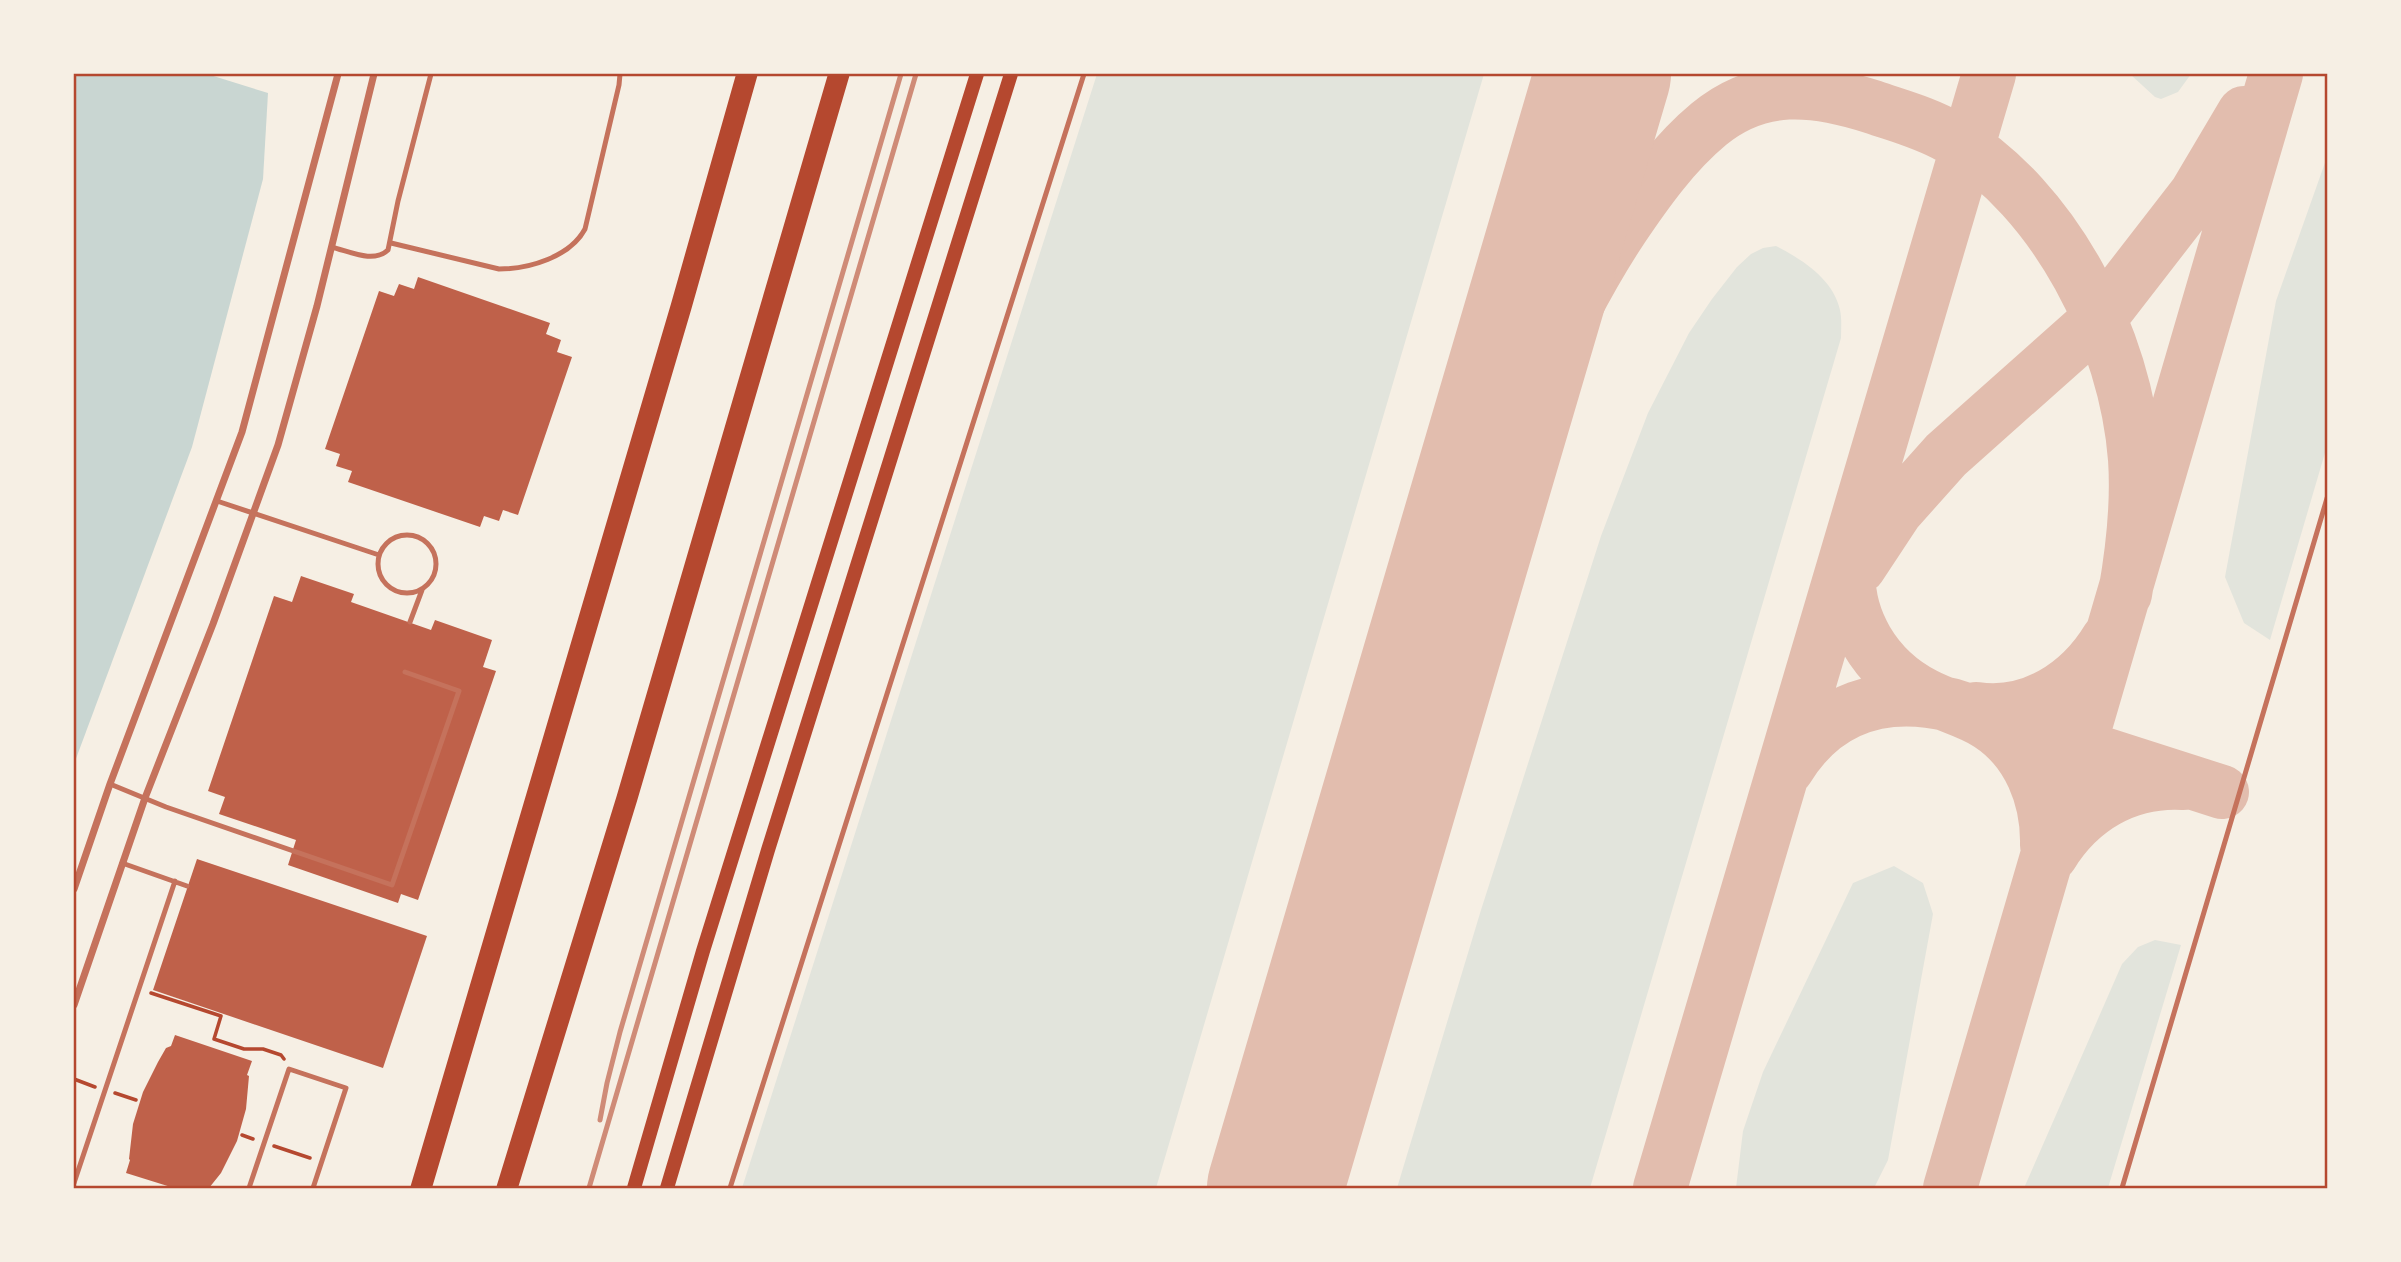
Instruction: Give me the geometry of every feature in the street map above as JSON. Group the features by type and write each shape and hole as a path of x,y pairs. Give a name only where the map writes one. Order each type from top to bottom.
{"highway":[{"path":"422,1188 747,74"},
{"path":"507,1188 627,798 839,74"}],"main road":[{"path":"634,1188 712,925 977,74"},
{"path":"667,1188 768,850 1011,74"}],"street":[{"path":"74,889 110,784 217,501 256,384 338,74"},
{"path":"74,1005 145,799 254,513 291,401 374,74"}],"lane":[{"path":"331,247 377,257 388,250 431,74"},
{"path":"391,243 499,269 536,263 572,246 585,229 620,74"},
{"path":"730,1188 1084,74"},
{"path":"2122,1188 2328,495"},
{"path":"217,501 379,555"},
{"path":"408,534 426,541 432,548 436,566 429,584 422,590 404,594 388,587 378,572 379,555 383,547 398,536 408,534"},
{"path":"410,622 422,590"},
{"path":"110,784 145,799 392,885 459,691 405,672"},
{"path":"122,863 187,886"},
{"path":"74,1183 175,881"},
{"path":"249,1188 289,1069 346,1088 313,1188"},
{"path":"74,1154 82,1157"}],"path":[{"path":"139,989 222,1016 214,1038 244,1049 263,1049 281,1055 289,1069"},
{"path":"242,1135 322,1162"}],"shaded area":[{"path":"74,74 207,74 268,93 263,179 192,447 74,764"},
{"path":"1097,74 1484,74 1156,1188 742,1188"},
{"path":"2130,74 2191,74 2178,92 2161,99 2155,97"},
{"path":"2327,157 2327,446 2270,640 2244,623 2225,577 2276,301"},
{"path":"1776,246 1806,264 1831,289 1840,310 1841,338 1590,1188 1397,1188 1481,910 1601,536 1648,413 1689,333 1712,299 1751,254"},
{"path":"1894,866 1923,883 1933,914 1888,1160 1874,1188 1736,1188 1743,1131 1763,1072 1853,883"},
{"path":"2155,940 2181,945 2108,1188 2024,1188 2122,964 2138,947"}],"building":[{"path":"418,277 550,323 546,334 561,340 557,352 572,357 518,515 503,510 499,521 484,516 480,527 348,482 352,471 336,466 340,454 325,449 379,291 394,296 399,284 414,289"},
{"path":"301,576 354,594 351,602 431,630 435,620 492,640 483,667 496,671 418,900 401,894 398,903 288,865 296,840 219,814 225,797 208,791 274,596 292,602"},
{"path":"197,859 427,936 383,1068 153,990"},
{"path":"175,1035 252,1061 247,1075 246,1109 237,1141 221,1173 209,1188 174,1188 126,1173 130,1160 133,1124 143,1092"}],"taxiway":[{"path":"1660,1188 1989,74"},
{"path":"1950,1188 2276,74"},
{"path":"1398,770 1501,477 1536,391 1575,308 1622,228 1673,160 1696,135 1728,110 1768,95 1809,93 1830,96 1873,107 1941,132 1988,164 2022,197 2053,234 2079,276 2100,321 2117,367 2129,413 2136,493 2125,594"},
{"path":"1859,567 1896,511 1946,455 2100,318 2196,194 2244,113"},
{"path":"1849,563 1852,604 1858,623 1878,657 1907,684 1989,724 2015,747 2025,761 2040,793 2047,845"},
{"path":"1976,709 2016,708 2052,694 2083,670 2097,656 2108,639"},
{"path":"1787,769 1819,731 1857,708 1879,702 1926,701 1951,705 2222,792"},
{"path":"2051,855 2076,824 2107,800 2143,786 2183,783"}],"runway":[{"path":"1275,1188 1603,74"}],"railway":[{"path":"600,1120 620,1032 901,74"},
{"path":"589,1188 916,74"}]}
